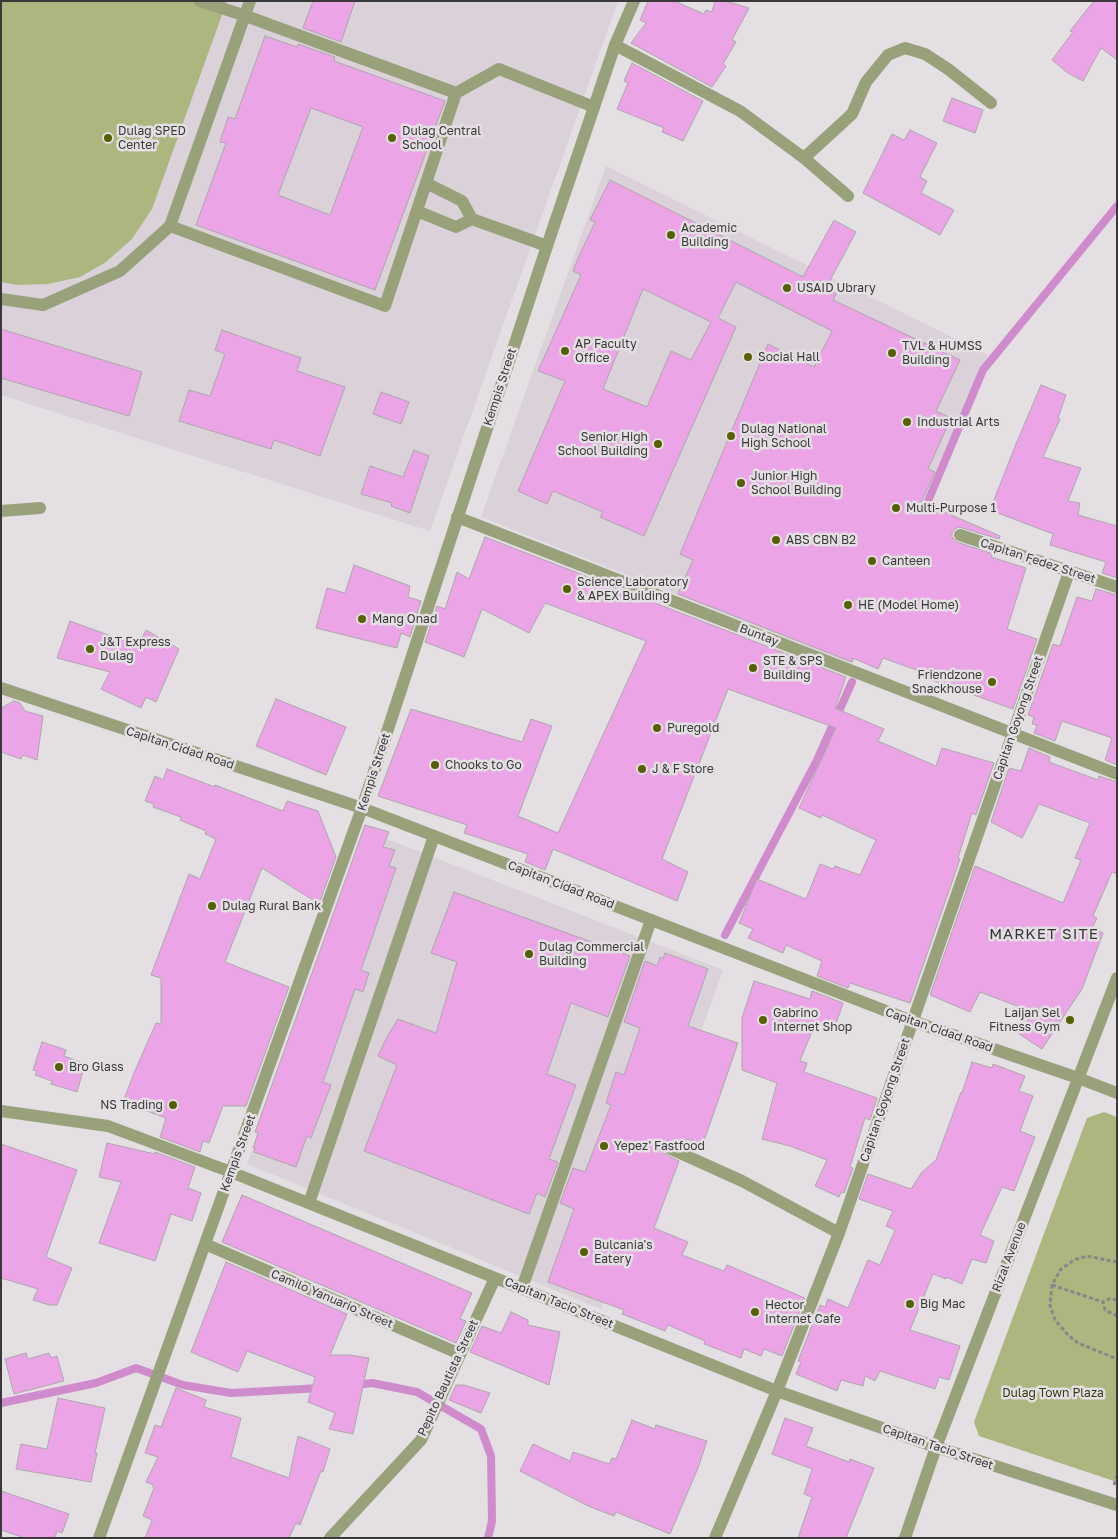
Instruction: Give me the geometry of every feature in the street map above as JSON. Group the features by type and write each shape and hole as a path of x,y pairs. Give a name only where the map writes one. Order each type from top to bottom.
{"street":[{"path":"200,1 456,93"},
{"path":"1,299 43,305 120,271 170,226 250,1"},
{"name":"Kempis Street","path":"99,1538 152,1386 362,808 547,246 615,45 634,1"},
{"path":"615,45 740,111 804,158 848,196"},
{"path":"804,158 852,114 866,82 888,55 905,48 925,54 991,103"},
{"path":"170,226 385,306 456,93 499,69 594,107"},
{"path":"426,183 462,201 472,219 547,246"},
{"path":"417,211 456,227 472,219"},
{"path":"1,511 40,508"},
{"name":"Buntay","path":"457,517 1012,735 1117,774"},
{"name":"Capitan Fedez Street","path":"960,535 1117,587"},
{"name":"Capitan Goyong Street","path":"715,1538 777,1391 838,1233 1069,572"},
{"name":"Capitan Cidad Road","path":"1,688 362,808 912,1021 1117,1093"},
{"path":"309,1203 434,836"},
{"path":"522,1288 651,920"},
{"name":"Rizal Avenue","path":"905,1538 936,1446 1117,978"},
{"name":"Capitan Tacio Street","path":"1,1111 108,1126 231,1172 777,1391 936,1446 1117,1505"},
{"path":"669,1148 742,1181 838,1233"},
{"name":"Camilo Yanuario Street","path":"205,1244 460,1354"},
{"name":"Pepito Bautista Street","path":"330,1538 420,1440 495,1278"}],"path":[{"path":"1117,1262 1087,1256 1074,1260 1061,1269 1052,1284 1050,1305 1055,1320 1078,1343 1117,1359"},
{"path":"1052,1284 1103,1302 1110,1299 1117,1300"},
{"path":"1103,1302 1105,1310 1117,1316"}],"shaded area":[{"path":"1,1 618,1 430,531 1,395"},
{"name":"Dulag National High School","path":"606,166 988,355 852,664 481,517"},
{"path":"369,832 723,970 601,1309 247,1164"}],"green space":[{"path":"1,1 227,1 152,209 132,239 106,262 80,277 48,284 17,285 1,282"},
{"name":"Dulag Town Plaza","path":"1104,1112 1117,1117 1117,1482 979,1436 974,1422 1087,1118"}],"building":[{"path":"313,1 355,1 341,42 303,28"},
{"path":"648,1 674,1 704,14 706,10 712,12 715,1 725,1 749,8 732,40 736,42 723,64 726,66 712,87 631,43 646,23 640,20"},
{"path":"1094,1 1117,1 1117,60 1101,48 1083,81 1068,73 1052,60 1073,32 1070,31"},
{"path":"265,36 297,47 298,44 335,57 334,61 445,101 375,290 196,225 226,143 220,142 228,117 235,119","holes":["311,108 363,127 330,215 278,195"]},
{"path":"632,63 703,101 683,141 662,132 664,128 617,109 628,83 624,81"},
{"path":"952,98 983,110 975,133 943,121"},
{"path":"910,130 937,143 920,177 927,181 921,193 954,210 940,235 863,193 892,134 904,140"},
{"name":"Dulag National High School","path":"610,180 803,277 834,220 856,232 826,288 836,294 833,300 960,360 936,411 951,418 928,469 935,472 921,502 1000,536 999,539 959,527 952,533 952,537 957,542 993,554 991,557 1026,568 1007,629 1037,639 1013,709 920,676 922,672 883,658 878,669 853,658 852,662 678,594 693,560 680,554 768,344 814,367 832,331 736,282 718,318 736,327 644,536 600,517 603,512 553,491 547,504 518,491 565,381 538,371 581,275 573,271 595,222 590,220","holes":["643,289 711,322 691,360 671,351 647,407 603,389"]},
{"path":"1,329 142,372 129,416 1,378"},
{"path":"222,330 301,358 297,371 345,387 320,456 274,440 271,449 179,421 189,390 210,396 225,354 215,350"},
{"path":"1041,385 1066,395 1058,418 1060,419 1043,457 1081,468 1068,501 1080,503 1078,515 1117,526 1117,578 1102,573 1106,562 1050,545 1053,534 990,510"},
{"path":"381,392 409,402 401,424 373,414"},
{"path":"414,450 429,456 410,513 391,506 392,503 361,494 370,466 403,477"},
{"path":"485,537 846,677 835,708 884,729 878,741 936,766 942,748 994,763 976,815 972,813 958,858 960,859 910,1003 850,983 848,988 817,976 822,961 786,945 783,953 748,938 753,929 739,923 757,879 806,899 820,864 833,869 835,866 860,875 876,840 822,815 821,818 799,808 836,728 728,689 662,859 688,872 677,901 553,849 545,870 525,862 528,854 464,833 467,825 378,796 411,709 522,742 531,719 552,726 518,816 558,833 646,641 545,603 529,633 482,609 464,657 425,642 437,606 445,609 457,572 469,579"},
{"path":"354,565 410,586 408,597 421,601 410,637 401,633 397,648 316,628 327,588 345,593"},
{"path":"1096,589 1117,595 1117,765 1105,760 1112,738 1062,721 1055,741 1034,733 1037,725 1032,724 1034,717 1028,715 1053,644 1060,646 1077,597 1092,601"},
{"path":"70,621 138,646 146,630 179,649 156,702 146,697 141,708 101,689 110,672 57,658"},
{"path":"276,699 346,727 326,775 256,746"},
{"path":"14,701 20,703 25,711 43,716 37,760 23,755 21,759 1,752 1,708"},
{"path":"1029,748 1050,757 1049,762 1098,780 1099,776 1117,782 1117,874 1112,872 1093,916 1097,918 1092,928 1103,933 1082,989 1042,1049 1019,1034 1033,1012 980,992 970,1012 930,995 975,866 1063,903 1081,860 1075,858 1090,823 1039,804 1022,838 991,822 1009,768 1021,771"},
{"path":"167,769 283,811 287,801 318,811 336,857 319,904 262,868 225,962 289,987 246,1106 223,1106 209,1143 203,1141 200,1152 160,1137 166,1118 123,1102 156,1023 161,1024 161,978 151,975 189,874 200,879 216,839 205,834 206,831 180,820 181,817 153,807 154,804 145,801 155,776 163,780"},
{"path":"365,825 389,832 383,847 395,850 389,866 396,868 361,970 369,973 363,992 355,989 323,1082 331,1085 311,1138 307,1136 296,1167 254,1152 255,1148 253,1148 258,1133 255,1132"},
{"path":"454,892 630,956 608,1017 571,1003 547,1074 576,1085 549,1159 558,1162 545,1197 537,1193 529,1214 364,1151 397,1065 378,1056 387,1037 398,1019 436,1033 457,962 431,953"},
{"path":"665,953 708,969 688,1026 738,1043 703,1144 687,1139 684,1146 669,1140 662,1144 663,1153 679,1161 654,1228 688,1242 682,1255 724,1271 727,1265 805,1298 782,1356 764,1349 761,1356 744,1349 741,1358 704,1344 705,1341 668,1325 665,1331 622,1314 624,1310 548,1282 574,1209 560,1203 573,1168 585,1172 611,1105 606,1103 616,1072 624,1075 640,1028 624,1022 645,961 657,966 660,957 663,959"},
{"path":"754,981 810,999 812,991 843,1003 834,1030 815,1024 800,1061 807,1063 804,1072 877,1098 870,1120 865,1118 850,1167 853,1168 844,1193 841,1192 839,1197 815,1186 827,1160 790,1146 762,1139 777,1083 742,1070 742,1018"},
{"name":"Bro Glass","path":"42,1042 66,1050 64,1056 85,1064 77,1092 51,1084 52,1081 35,1075 37,1071 33,1070"},
{"path":"972,1062 992,1068 993,1064 1025,1076 1019,1091 1033,1096 1020,1131 1035,1137 1014,1191 1002,1187 980,1235 994,1241 986,1263 972,1259 962,1284 933,1274 910,1330 960,1346 949,1380 939,1377 935,1389 880,1371 875,1381 865,1376 863,1386 841,1380 837,1391 796,1374 801,1362 798,1361 820,1305 825,1307 828,1299 848,1308 868,1260 880,1265 895,1230 886,1226 893,1211 859,1199 868,1174 911,1189 922,1172 936,1160"},
{"path":"107,1143 155,1154 155,1152 195,1167 188,1188 201,1193 192,1221 171,1214 155,1261 99,1243 121,1182 99,1177"},
{"path":"1,1144 77,1170 46,1257 72,1268 57,1305 49,1305 33,1300 38,1289 1,1278"},
{"path":"242,1195 472,1293 460,1319 466,1321 456,1343 222,1242"},
{"path":"226,1262 347,1314 330,1355 369,1358 353,1434 329,1429 335,1413 308,1402 315,1377 247,1351 238,1372 191,1352"},
{"path":"511,1312 528,1320 528,1325 560,1332 549,1385 470,1352 482,1326 501,1333"},
{"path":"26,1353 28,1359 49,1353 51,1358 57,1356 64,1381 14,1394 5,1359"},
{"path":"456,1385 464,1385 490,1393 481,1413 449,1400"},
{"path":"176,1388 206,1400 204,1407 241,1418 231,1457 289,1478 298,1436 330,1449 323,1472 321,1471 300,1525 296,1523 289,1538 145,1538 152,1520 143,1516 154,1488 153,1485 146,1482 158,1457 145,1453 155,1425 161,1427"},
{"path":"58,1398 105,1408 91,1482 16,1469 21,1444 47,1449"},
{"path":"785,1418 813,1428 806,1446 849,1462 850,1459 874,1468 846,1538 798,1538 812,1497 804,1494 812,1469 772,1454"},
{"path":"632,1420 655,1429 656,1425 707,1441 698,1468 670,1534 616,1512 614,1516 588,1506 520,1471 533,1444 570,1461 573,1452 609,1464 612,1458 616,1459"},
{"path":"1,1491 69,1514 62,1533 57,1531 55,1538 25,1538 1,1530"}],"waterway":[{"path":"923,513 983,370 1117,206"},
{"path":"725,935 817,760 852,682"},
{"path":"1,1403 96,1383 136,1368 183,1385 231,1393 321,1388"},
{"path":"355,1385 372,1383 417,1392 481,1429 491,1456 492,1521 488,1538"}],"place":[{"name":"Dulag SPED Center","path":"108,138"},
{"name":"Dulag Central School","path":"392,138"},
{"name":"Academic Building","path":"671,235"},
{"name":"USAID Ubrary","path":"787,288"},
{"name":"AP Faculty Office","path":"565,351"},
{"name":"TVL & HUMSS Building","path":"892,353"},
{"name":"Social Hall","path":"748,357"},
{"name":"Industrial Arts","path":"907,422"},
{"name":"Dulag National High School","path":"731,436"},
{"name":"Senior High School Building","path":"658,444"},
{"name":"Junior High School Building","path":"741,483"},
{"name":"Multi-Purpose 1","path":"896,508"},
{"name":"ABS CBN B2","path":"776,540"},
{"name":"Canteen","path":"872,561"},
{"name":"Science Laboratory & APEX Building","path":"567,589"},
{"name":"HE (Model Home)","path":"848,605"},
{"name":"Mang Onad","path":"362,619"},
{"name":"J&T Express Dulag","path":"90,649"},
{"name":"STE & SPS Building","path":"753,668"},
{"name":"Friendzone Snackhouse","path":"992,682"},
{"name":"Puregold","path":"657,728"},
{"name":"Chooks to Go","path":"435,765"},
{"name":"J & F Store","path":"642,769"},
{"name":"Dulag Rural Bank","path":"212,906"},
{"name":"Dulag Commercial Building","path":"529,954"},
{"name":"Gabrino Internet Shop","path":"763,1020"},
{"name":"Laijan Sel Fitness Gym","path":"1070,1020"},
{"name":"Bro Glass","path":"59,1067"},
{"name":"NS Trading","path":"173,1105"},
{"name":"Yepez' Fastfood","path":"604,1146"},
{"name":"Bulcania's Eatery","path":"584,1252"},
{"name":"Big Mac","path":"910,1304"},
{"name":"Hector Internet Cafe","path":"755,1312"}],"district":[{"name":"MARKET SITE","path":"1044,934"}]}
